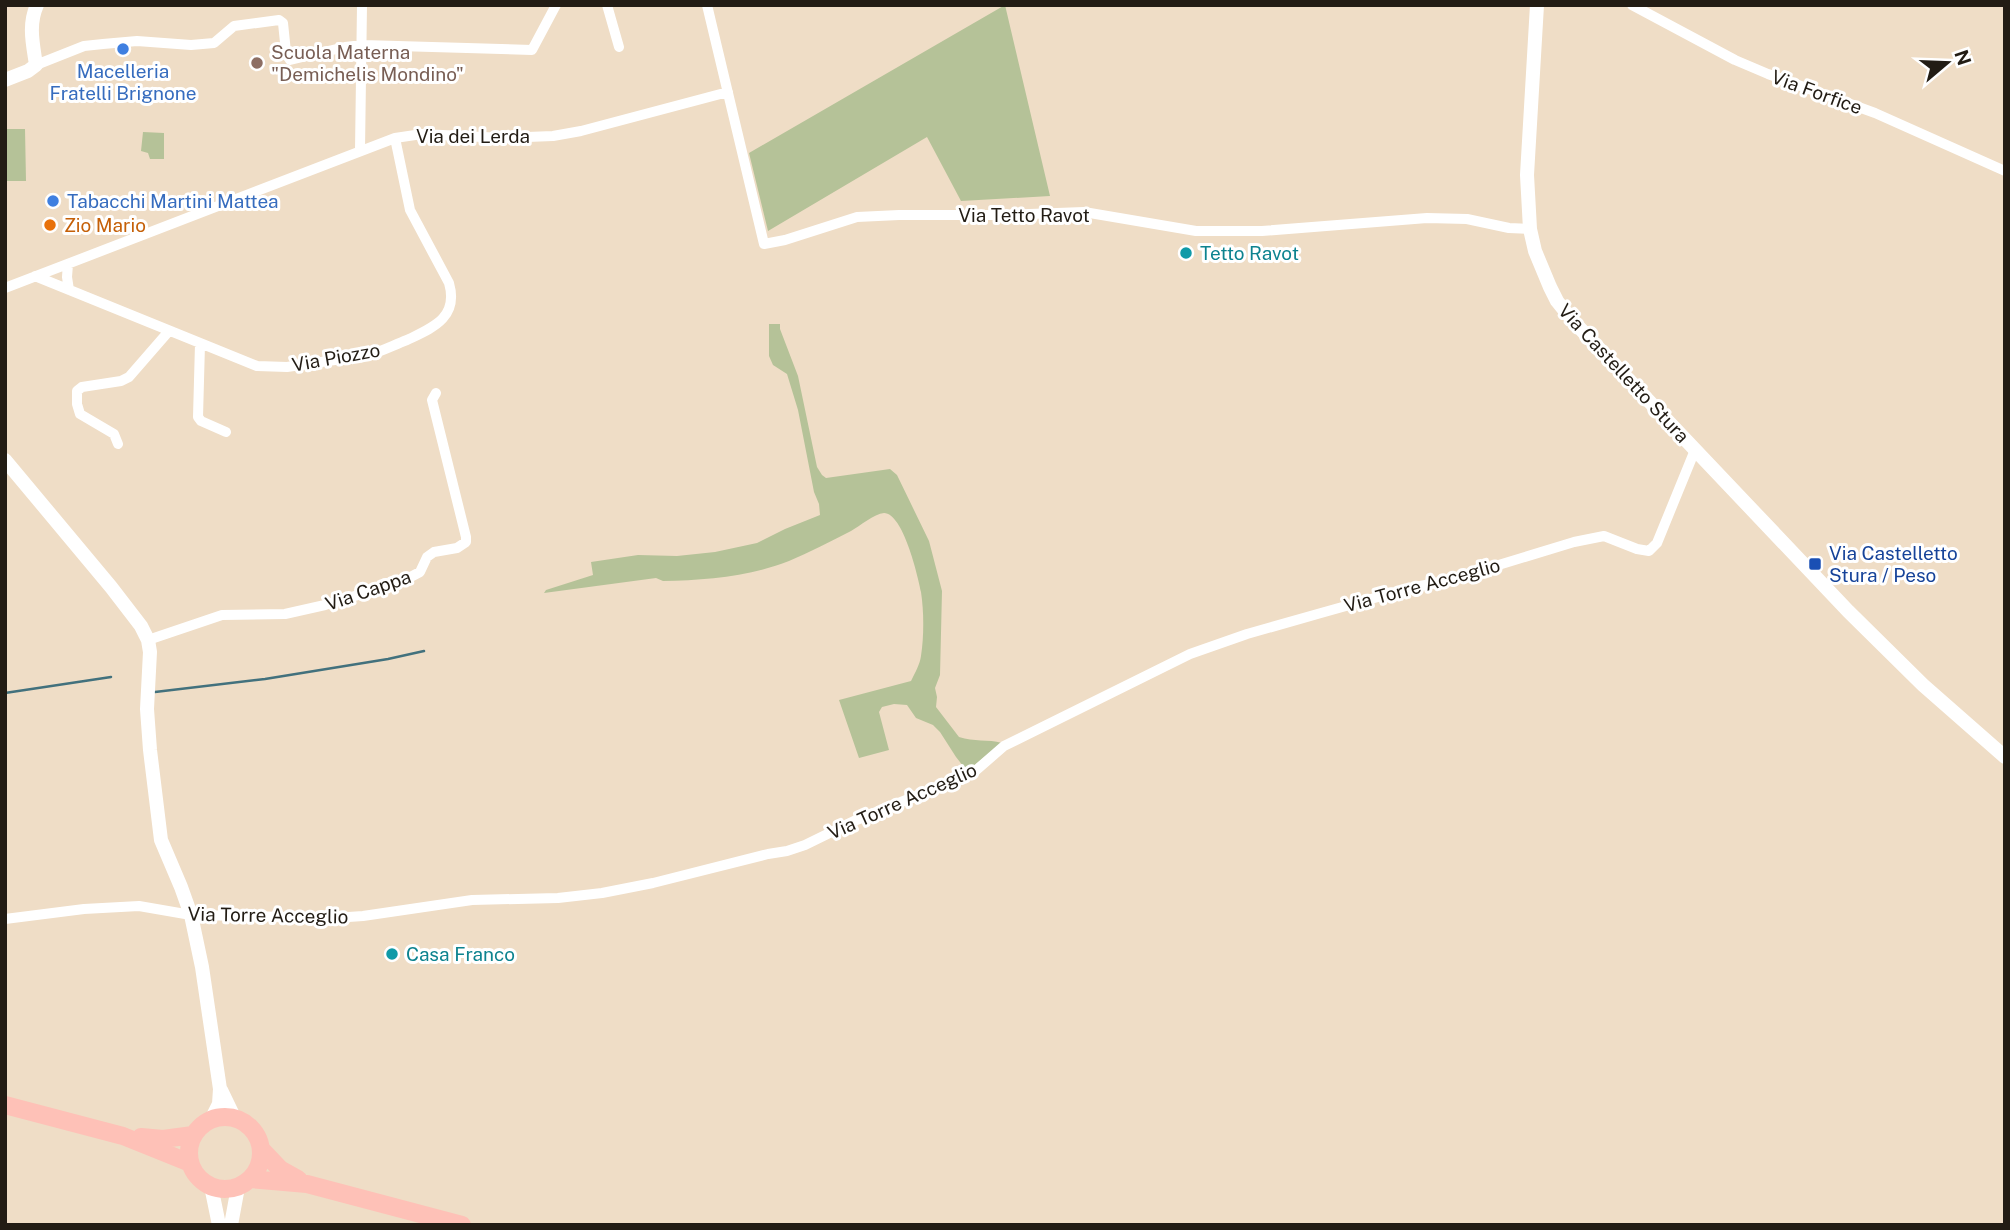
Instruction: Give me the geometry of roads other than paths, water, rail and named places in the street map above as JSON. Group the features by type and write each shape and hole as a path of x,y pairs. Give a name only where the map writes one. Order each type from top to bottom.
{"main road":[{"path":"5,1105 123,1136 190,1163"},
{"path":"244,1183 257,1170 261,1149 258,1138 252,1129 234,1117 212,1118 198,1128 189,1144 190,1163 194,1173 202,1181 211,1186 229,1189 244,1183 307,1184"},
{"path":"123,1136 163,1139 193,1135"},
{"path":"261,1149 279,1169 307,1184 462,1225"}],"street":[{"path":"36,65 31,25 37,5"},
{"path":"360,150 362,5"},
{"path":"5,80 84,46 136,41 191,45 214,43 234,26 279,20 283,23 286,51 290,60 363,45 532,50 556,5"},
{"path":"607,5 619,47"},
{"name":"Via Tetto Ravot","path":"707,5 762,241 767,245 858,217 899,215 1084,212 1196,230 1262,231 1427,218 1467,219 1509,228 1530,229"},
{"name":"Via Castelletto Stura","path":"1537,5 1527,175 1530,229 1543,273 1557,301 1599,351 1892,656 2005,757"},
{"name":"Via Forfice","path":"1632,5 1735,60 1875,113 2005,171"},
{"name":"Via dei Lerda","path":"35,276 395,138 422,134 503,138 553,136 728,92"},
{"name":"Via Piozzo","path":"35,276 257,366 286,367 382,351 440,323 449,309 451,291 410,210 395,138"},
{"path":"68,264 69,290"},
{"path":"5,288 35,276"},
{"path":"118,444 114,434 80,414 77,390 121,382 129,377 169,331"},
{"path":"200,344 198,417 201,421 226,432"},
{"name":"Via Cappa","path":"148,640 222,615 285,614 325,605 401,582 419,572 427,556 463,545 466,537 432,400 436,393"},
{"name":"Via Torre Acceglio","path":"5,919 84,909 139,906 191,915 334,918 363,916 472,900 558,898 602,893 787,851 973,773 1004,746 1190,654 1308,616 1446,580 1574,542 1604,536 1648,551 1657,543 1695,450"},
{"path":"5,460 111,587 141,626 148,640 150,652 147,709 159,828 163,847 191,915 202,967 220,1089 219,1104 212,1118"},
{"path":"220,1089 234,1117"},
{"path":"231,1225 244,1183"},
{"path":"211,1186 219,1225"}],"waterway":[{"path":"155,692 265,679 424,651"},
{"path":"5,693 111,677"}],"place":[{"name":"Macelleria Fratelli Brignone","path":"123,49"},
{"name":"Scuola Materna \"Demichelis Mondino\"","path":"257,63"},
{"name":"Tabacchi Martini Mattea","path":"53,201"},
{"name":"Zio Mario","path":"50,225"},
{"name":"Tetto Ravot","path":"1186,253"},
{"name":"Via Castelletto Stura / Peso","path":"1815,564"},
{"name":"Casa Franco","path":"392,954"}]}
